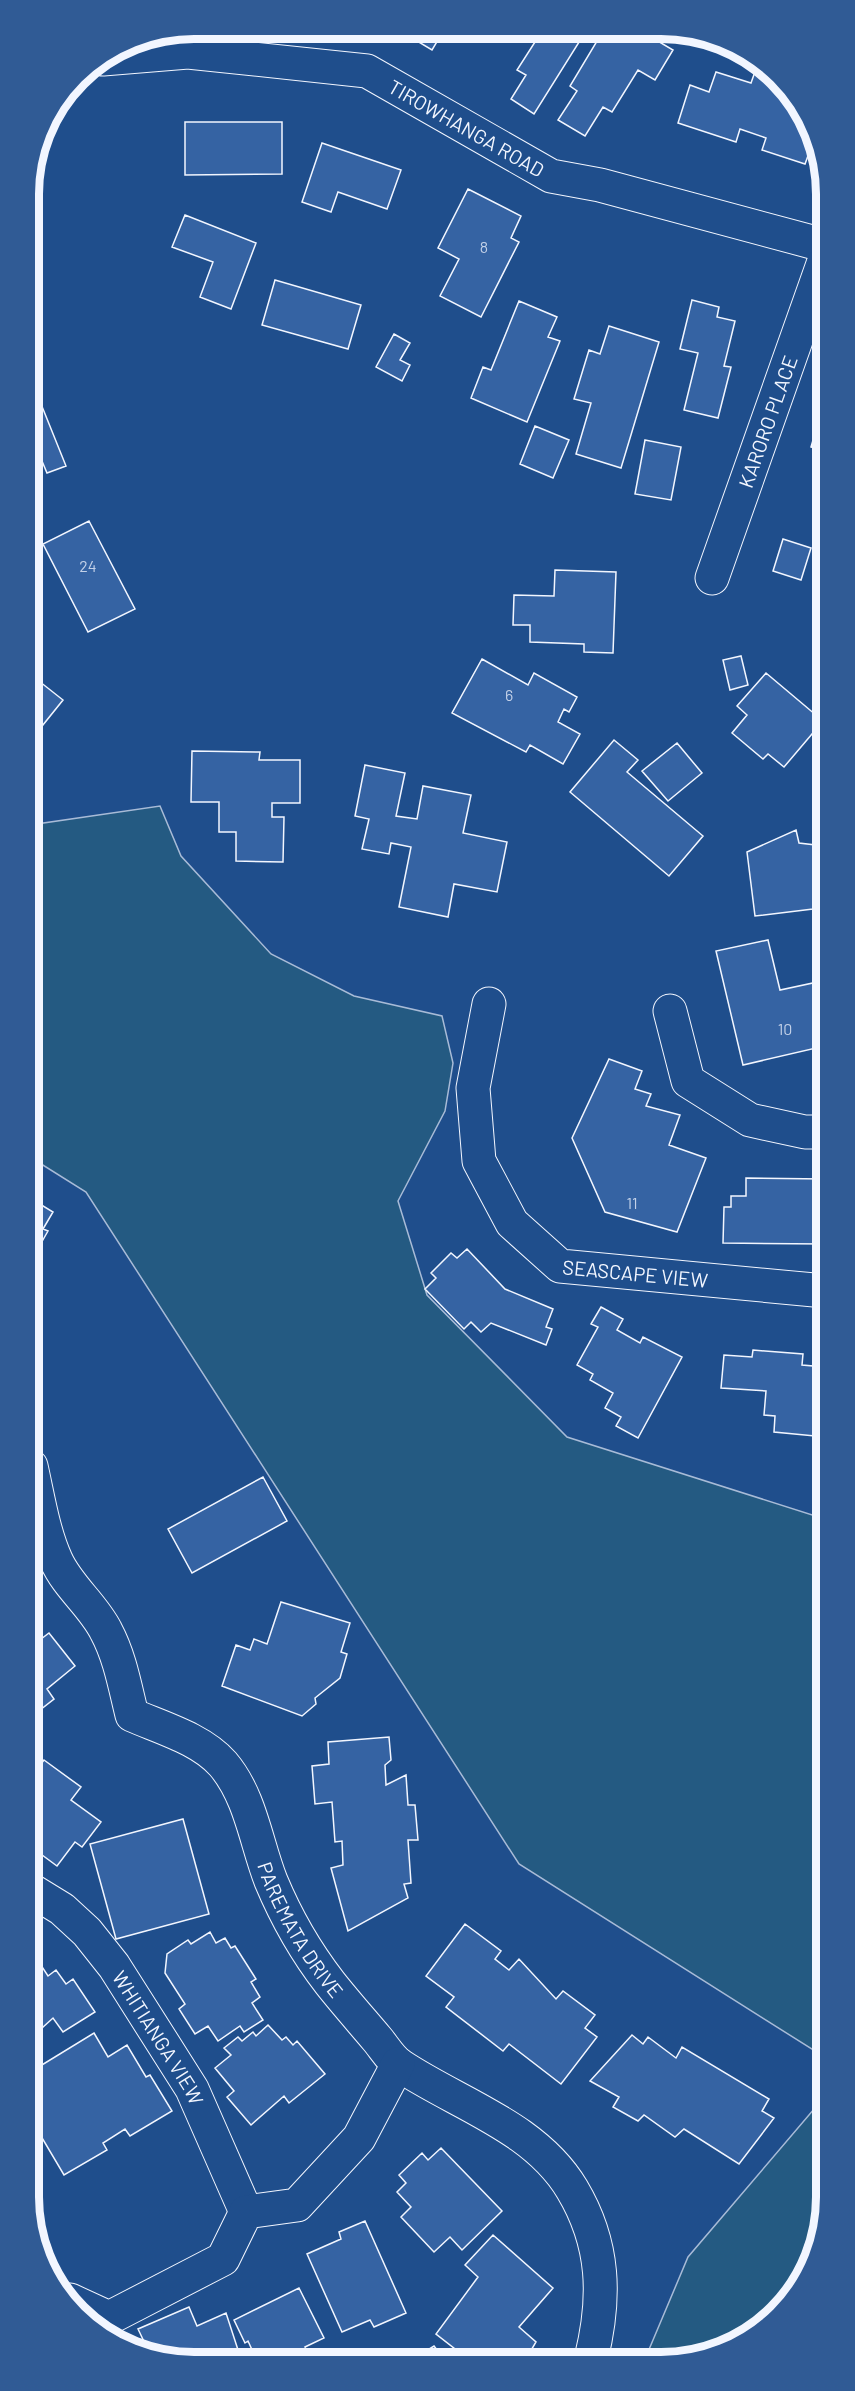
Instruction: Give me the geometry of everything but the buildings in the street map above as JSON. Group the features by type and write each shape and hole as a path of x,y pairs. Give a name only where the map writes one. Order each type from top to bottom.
{"street":[{"name":"TIROWHANGA ROAD","path":"122,57 188,52 367,71 551,176 600,185 816,243"},
{"name":"KARORO PLACE","path":"712,578 816,284"},
{"name":"SEASCAPE VIEW","path":"489,1004 473,1088 479,1161 512,1223 560,1266 816,1290"},
{"path":"670,1011 688,1081 750,1120 805,1132 816,1132"},
{"name":"PAREMATA DRIVE","path":"39,1502 56,1560 70,1584 107,1631 132,1715 199,1745 223,1764 239,1791 254,1826 271,1881 297,1935 329,1982 398,2064 537,2147 561,2171 590,2224 598,2262 601,2290 600,2319 593,2352"},
{"name":"WHITIANGA VIEW","path":"39,1895 62,1909 87,1932 114,1966 192,2089 246,2212"},
{"path":"87,2308 109,2318 223,2259 246,2212 297,2205 359,2138 398,2064"}],"shaded area":[{"path":"160,806 181,856 271,954 354,996 442,1016 453,1063 445,1111 398,1201 427,1295 567,1437 816,1516 816,2052 519,1864 86,1192 39,1163 39,824"},
{"path":"816,2107 815,2217 804,2256 790,2283 763,2313 747,2326 729,2336 711,2344 681,2351 648,2352 688,2257"}]}
